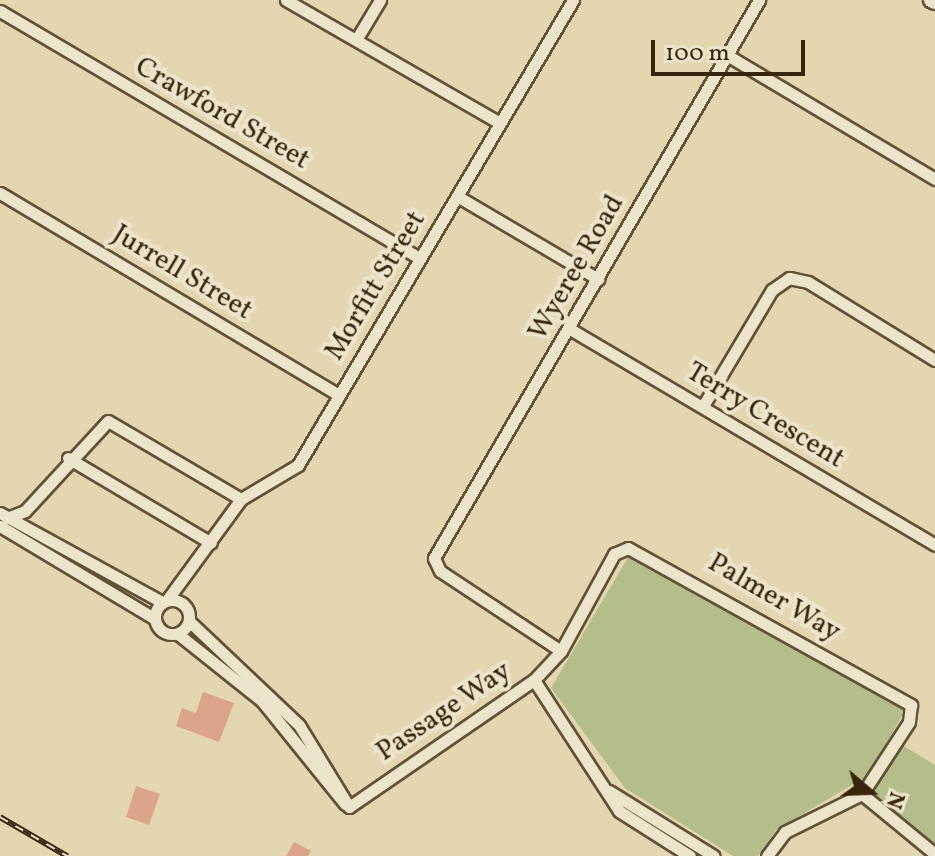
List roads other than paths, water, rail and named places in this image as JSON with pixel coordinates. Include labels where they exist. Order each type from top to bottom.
[{"type":"street","points":[[286,0],[500,123]]},
{"type":"street","points":[[356,40],[380,0]]},
{"type":"street","name":"Morfitt Street","points":[[164,601],[194,571],[241,499],[298,465],[573,0]]},
{"type":"street","name":"Wyeree Road","points":[[561,651],[440,571],[434,558],[759,0]]},
{"type":"street","name":"Crawford Street","points":[[0,11],[420,258]]},
{"type":"street","points":[[727,55],[935,179]]},
{"type":"street","name":"Jurrell Street","points":[[0,193],[339,395]]},
{"type":"street","points":[[457,196],[598,279]]},
{"type":"street","points":[[703,406],[772,290],[789,278],[808,282],[935,360]]},
{"type":"street","name":"Terry Crescent","points":[[570,329],[935,545]]},
{"type":"street","points":[[2,519],[25,511],[68,458],[108,421],[241,499]]},
{"type":"street","points":[[68,458],[211,543]]},
{"type":"street","points":[[25,511],[27,531]]},
{"type":"street","points":[[2,519],[164,601],[184,604],[189,621],[255,689]]},
{"type":"street","points":[[2,519],[154,618],[161,630],[178,634],[255,689]]},
{"type":"street","name":"Palmer Way","points":[[561,651],[614,554],[642,550],[911,705],[909,722],[862,794]]},
{"type":"street","name":"Morfitt Street","points":[[184,604],[194,571]]},
{"type":"street","points":[[154,618],[164,601]]},
{"type":"street","points":[[178,634],[189,621]]},
{"type":"street","name":"Passage Way","points":[[255,689],[349,807],[534,680],[561,651]]},
{"type":"street","points":[[534,680],[619,811],[690,856]]},
{"type":"street","points":[[600,783],[714,856]]},
{"type":"street","points":[[767,856],[785,832],[862,794],[916,851],[935,854]]},
{"type":"railway","points":[[0,817],[67,856]]}]
